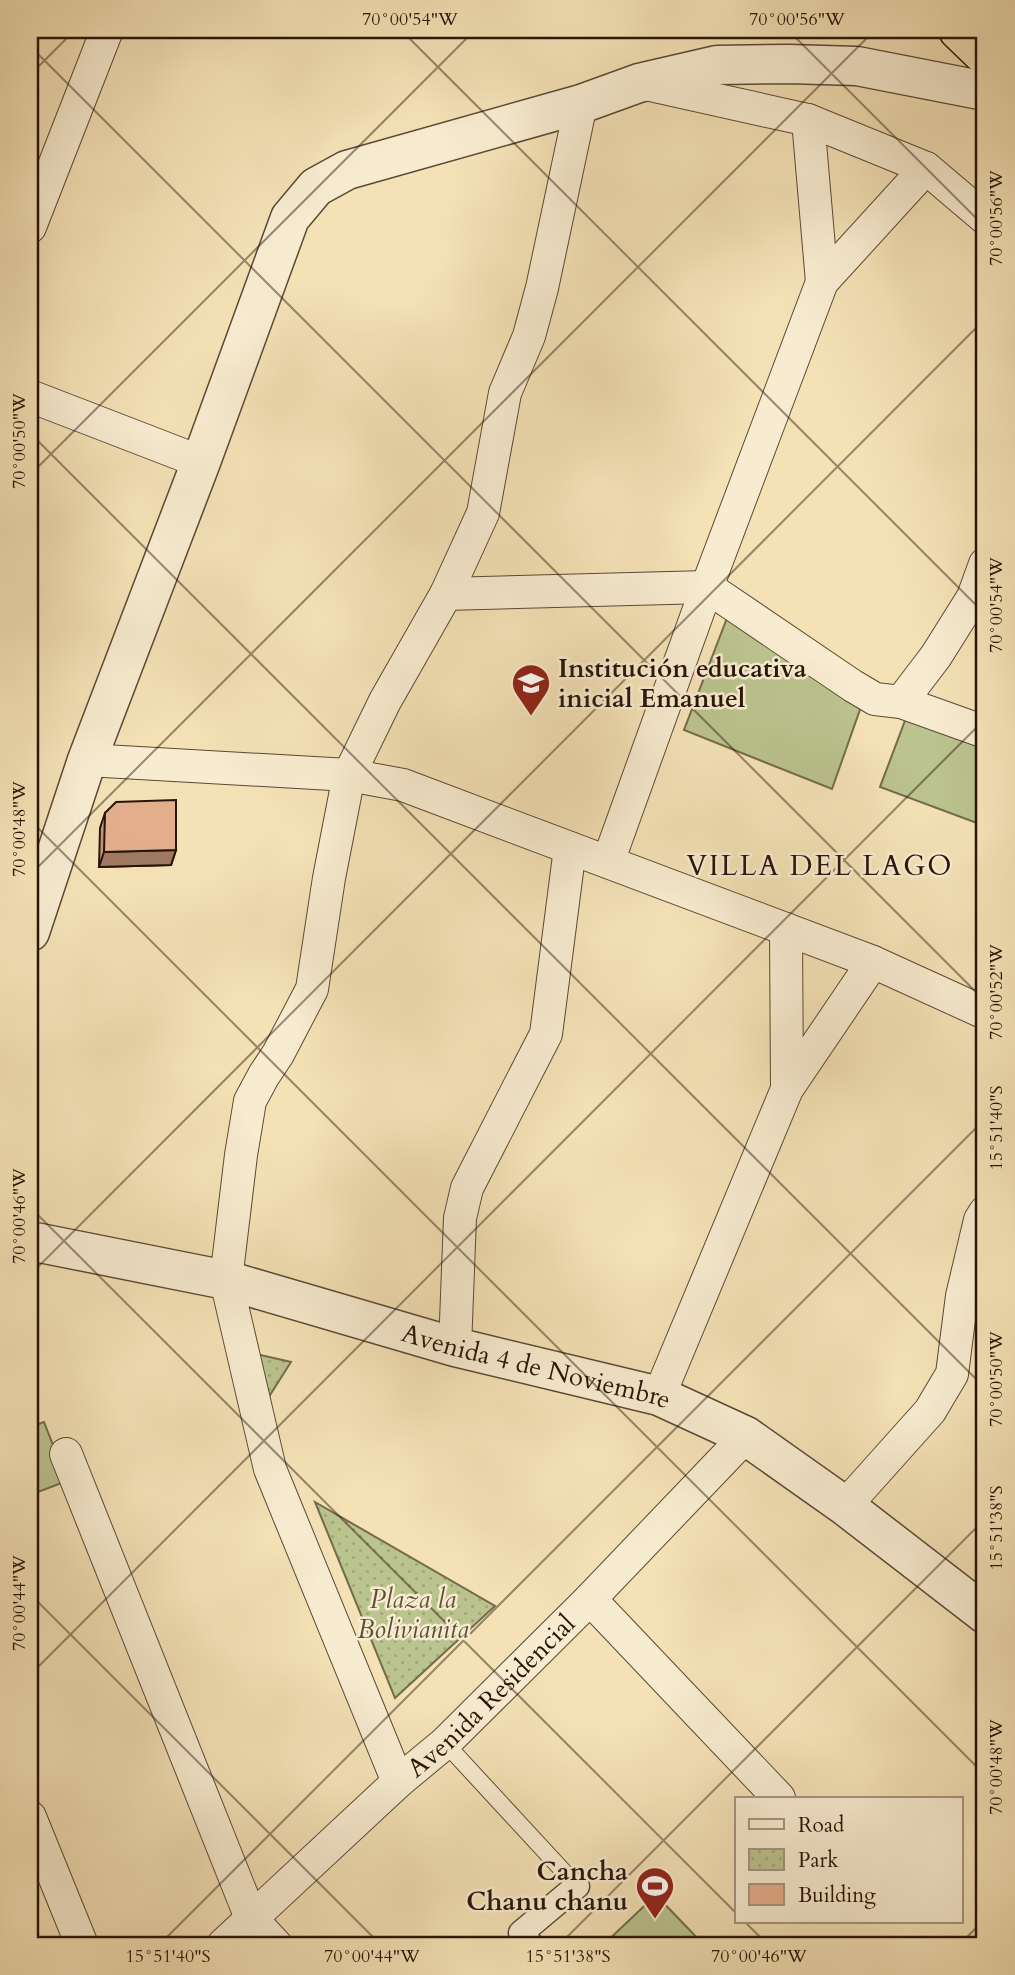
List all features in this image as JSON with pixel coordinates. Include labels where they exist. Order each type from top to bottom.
[{"type":"street","points":[[30,227],[107,30]]},
{"type":"street","points":[[30,932],[87,760],[201,462],[290,218],[316,187],[347,170],[581,104],[639,83],[717,65],[857,66],[985,91]]},
{"type":"street","points":[[639,83],[808,120],[926,168],[985,218]]},
{"type":"street","points":[[398,1782],[270,1469],[226,1280],[250,1101],[312,989],[349,775],[385,701],[446,594],[482,513],[505,393],[529,336],[539,300],[581,104]]},
{"type":"street","points":[[808,120],[822,282]]},
{"type":"street","points":[[608,862],[707,587],[822,282],[926,168]]},
{"type":"street","points":[[30,396],[201,462]]},
{"type":"street","points":[[901,702],[936,656],[973,597],[985,564]]},
{"type":"street","points":[[446,594],[707,587],[875,699],[901,702],[985,732]]},
{"type":"street","points":[[87,760],[349,775],[403,785],[873,962],[985,1013]]},
{"type":"street","points":[[455,1347],[460,1218],[467,1188],[545,1034],[570,848]]},
{"type":"street","points":[[786,929],[787,1089]]},
{"type":"street","points":[[659,1396],[787,1089],[873,962]]},
{"type":"street","points":[[845,1506],[930,1411],[952,1374],[962,1296],[979,1220],[985,1212]]},
{"type":"street","name":"Avenida 4 de Noviembre","points":[[30,1241],[226,1280],[455,1347],[659,1396],[747,1436],[845,1506],[985,1614]]},
{"type":"street","name":"Avenida Residencial","points":[[223,1945],[398,1782],[445,1743],[590,1599],[747,1436]]},
{"type":"street","points":[[66,1454],[251,1918],[275,1945]]},
{"type":"street","points":[[590,1599],[778,1797]]},
{"type":"street","points":[[30,1817],[82,1945]]},
{"type":"street","points":[[531,1945],[521,1933],[577,1886]]},
{"type":"lane","points":[[445,1743],[577,1886]]},
{"type":"green space","points":[[727,618],[869,684],[832,789],[684,730]]},
{"type":"green space","points":[[915,694],[985,721],[985,826],[880,787]]},
{"type":"green space","points":[[239,1350],[291,1362],[263,1406]]},
{"type":"green space","points":[[44,1422],[67,1481],[30,1495],[30,1427]]},
{"type":"green space","name":"Plaza la Bolivianita","points":[[315,1502],[495,1606],[395,1698]]},
{"type":"green space","name":"Cancha Chanu chanu","points":[[656,1895],[704,1945],[603,1945]]},
{"type":"building","points":[[176,800],[176,850],[104,852],[105,813],[116,802]]},
{"type":"place","name":"Institución educativa inicial Emanuel","points":[[531,717]]},
{"type":"place","name":"Cancha Chanu chanu","points":[[655,1920]]},
{"type":"district","name":"VILLA DEL LAGO","points":[[820,866]]}]
